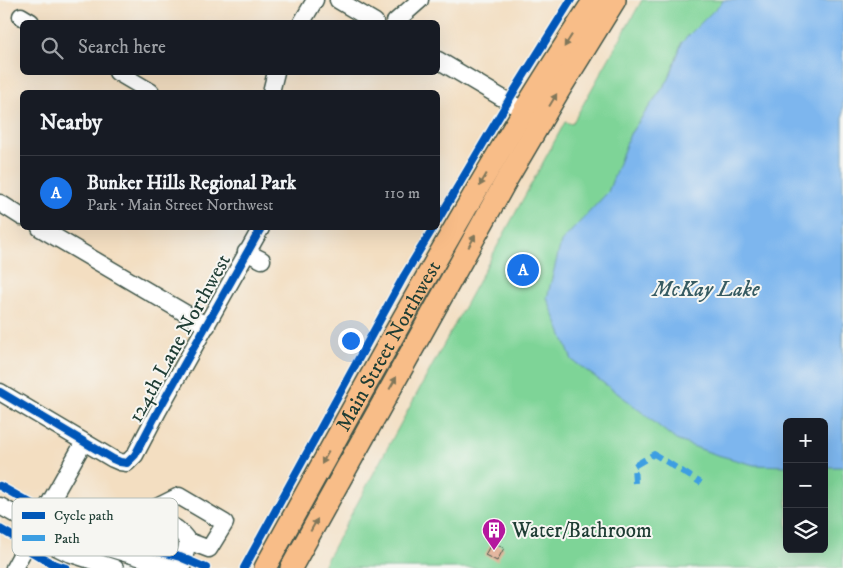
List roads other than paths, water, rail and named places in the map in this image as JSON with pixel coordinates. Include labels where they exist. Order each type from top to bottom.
[{"type":"main road","name":"Main Street Northwest","points":[[265,568],[427,276],[524,111],[594,0]]},
{"type":"main road","name":"Main Street Northwest","points":[[291,568],[507,179],[615,0]]},
{"type":"street","points":[[303,20],[315,0]]},
{"type":"street","points":[[338,0],[372,20]]},
{"type":"street","points":[[397,20],[420,0]]},
{"type":"street","points":[[440,61],[524,111]]},
{"type":"street","points":[[122,75],[148,90]]},
{"type":"street","points":[[272,90],[275,75]]},
{"type":"street","points":[[0,203],[20,216]]},
{"type":"street","points":[[43,230],[207,326]]},
{"type":"street","name":"124th Lane Northwest","points":[[84,442],[120,462],[127,463],[135,455],[260,230]]},
{"type":"street","points":[[246,252],[262,260]]},
{"type":"street","points":[[0,392],[84,442],[55,498]]},
{"type":"street","points":[[175,498],[179,496],[225,523],[209,549],[188,542],[178,530]]},
{"type":"street","points":[[0,506],[12,513]]},
{"type":"street","points":[[182,568],[188,542]]},
{"type":"street","points":[[14,568],[22,556]]},
{"type":"street","points":[[77,556],[115,568]]},
{"type":"street","points":[[135,556],[173,568]]},
{"type":"water","name":"McKay Lake","points":[[724,0],[843,0],[843,467],[828,467],[828,418],[783,418],[783,466],[754,465],[714,454],[676,440],[628,401],[572,360],[547,298],[561,242],[608,192],[630,134],[669,79],[682,42]]},
{"type":"place","name":"Bunker Hills Regional Park","points":[[523,270]]},
{"type":"place","name":"Water/Bathroom","points":[[494,551]]}]
